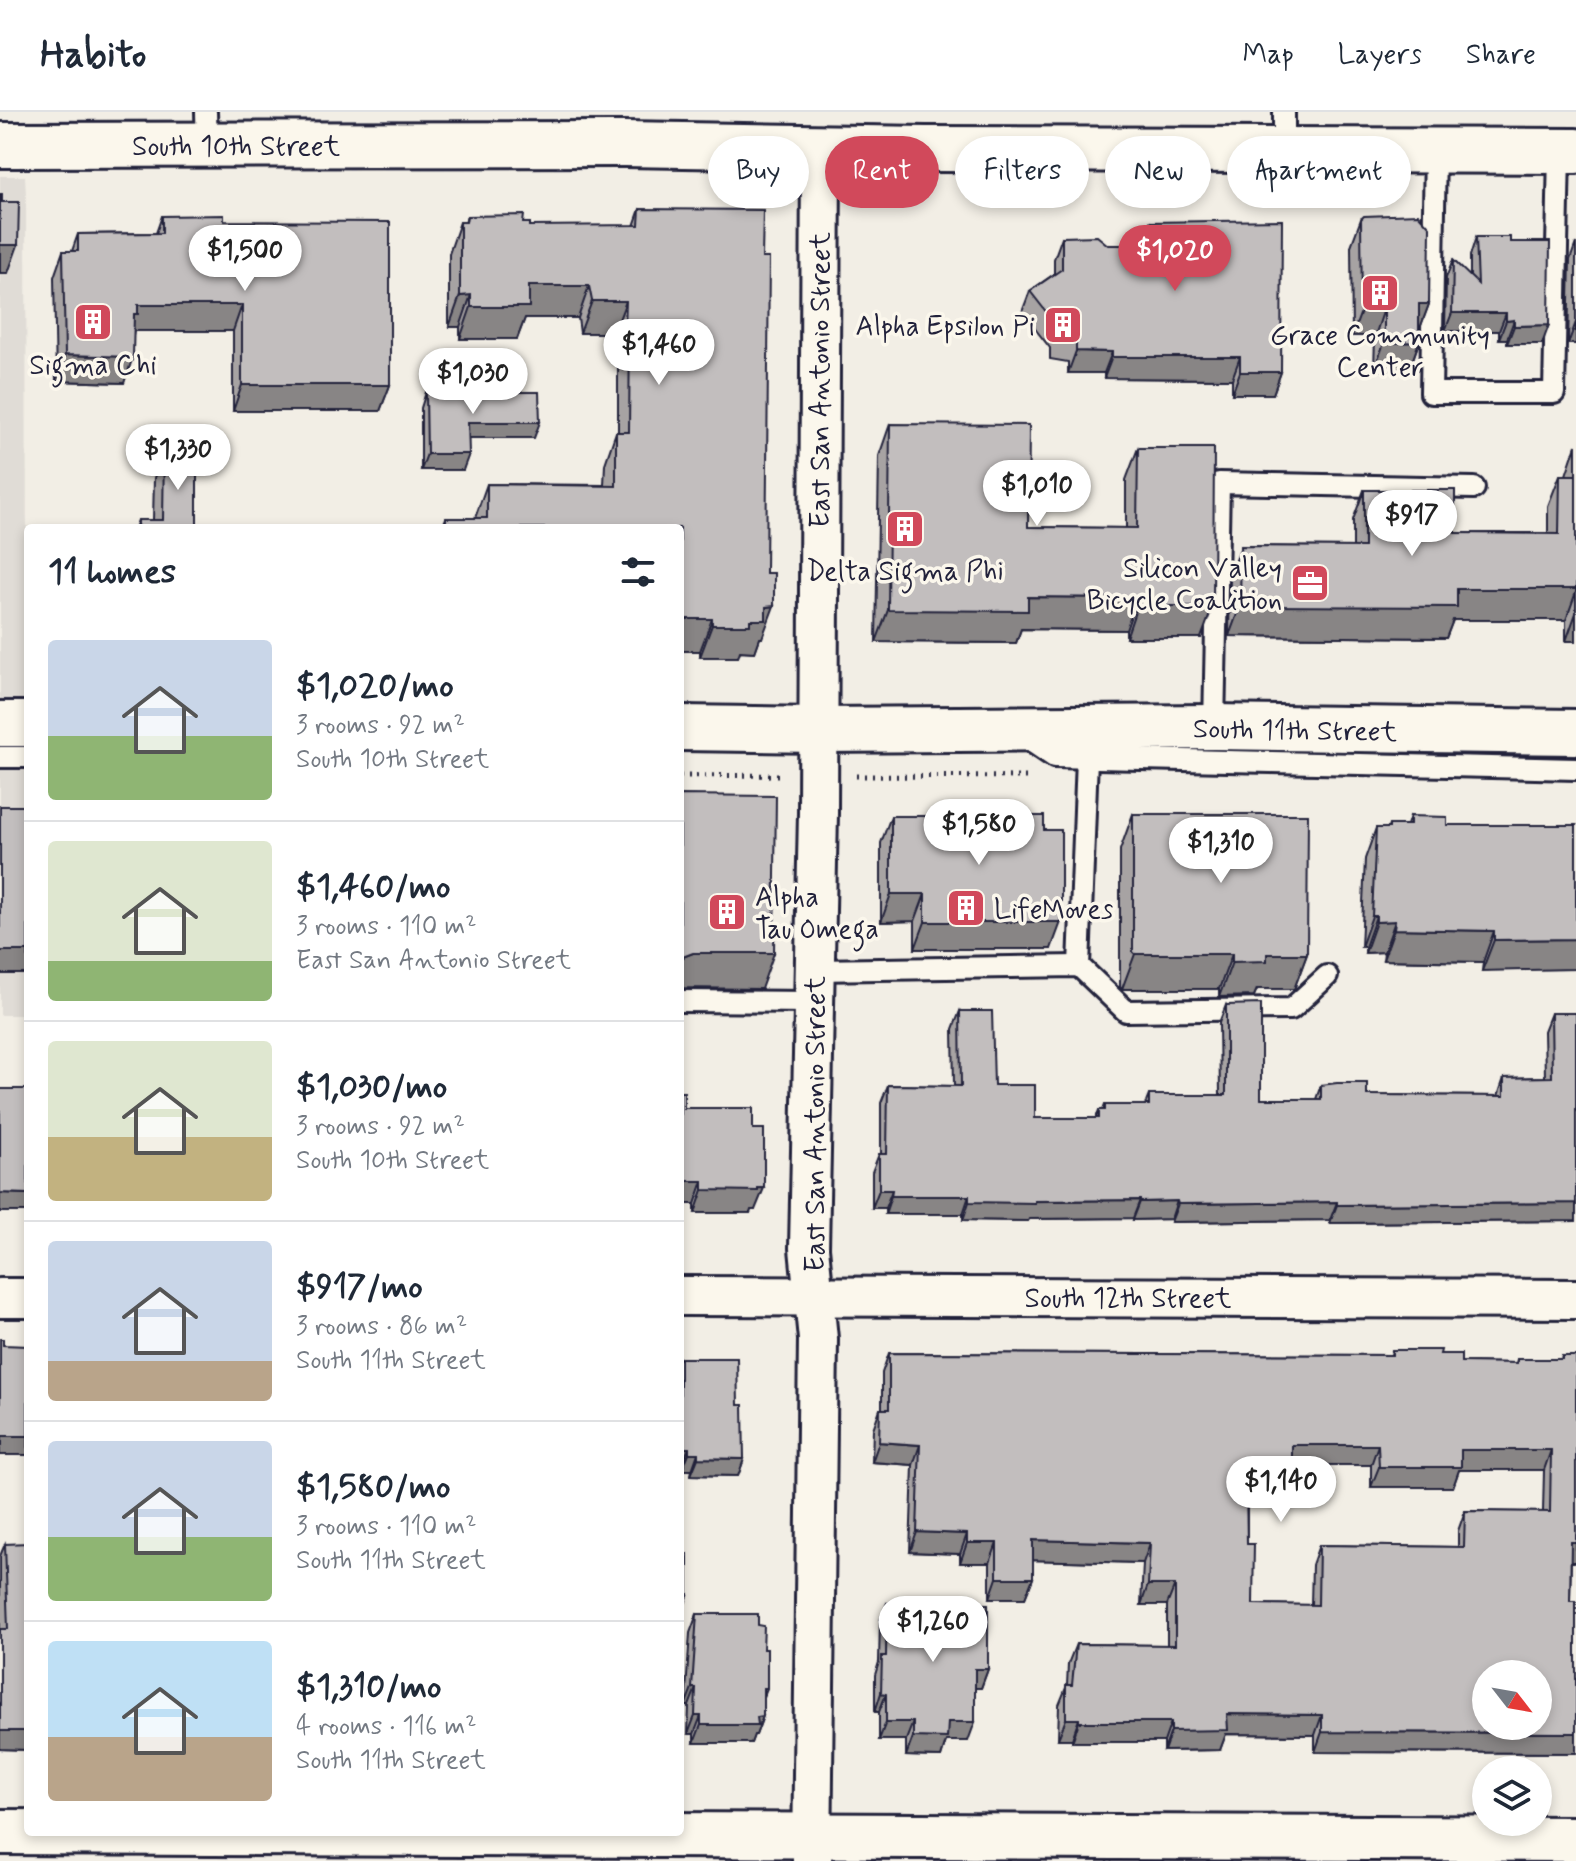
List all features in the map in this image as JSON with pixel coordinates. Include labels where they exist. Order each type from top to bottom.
[{"type":"main road","name":"South 10th Street","points":[[0,145],[206,129],[624,144],[821,147],[1284,130],[1435,149],[1568,151]]},
{"type":"main road","points":[[0,724],[24,724]]},
{"type":"main road","name":"South 11th Street","points":[[684,728],[1014,730],[1214,727],[1576,732]]},
{"type":"main road","points":[[0,1832],[24,1833]]},
{"type":"main road","points":[[191,1836],[812,1849],[1576,1839]]},
{"type":"street","name":"East San Antonio Street","points":[[812,1849],[818,1339],[809,1248],[818,730],[821,147]]},
{"type":"street","name":"South 12th Street","points":[[684,1296],[1576,1299]]},
{"type":"street","points":[[0,1298],[24,1298]]},
{"type":"lane","points":[[1435,149],[1431,393],[1554,393],[1568,151]]},
{"type":"lane","points":[[1214,727],[1219,483],[1474,488]]},
{"type":"lane","points":[[1014,730],[1054,757]]},
{"type":"lane","points":[[0,757],[24,757]]},
{"type":"lane","name":"South 11th Street","points":[[1054,757],[1576,769]]},
{"type":"lane","points":[[1079,966],[1087,758]]},
{"type":"lane","points":[[684,1001],[814,986],[1079,966],[1126,1011],[1291,1009],[1327,976]]},
{"type":"path","points":[[877,776],[1035,777],[1054,757]]},
{"type":"path","points":[[684,776],[758,775]]},
{"type":"shaded area","points":[[0,176],[25,176],[24,1015],[0,1015]]},
{"type":"building","points":[[0,194],[2,202],[19,202],[18,245],[0,245]]},
{"type":"building","points":[[640,209],[763,210],[762,258],[769,258],[766,573],[774,573],[774,606],[766,607],[766,620],[750,620],[750,625],[712,625],[712,619],[684,619],[684,524],[446,524],[446,518],[487,518],[487,484],[616,486],[616,432],[629,432],[630,328],[625,328],[626,301],[592,301],[589,286],[529,286],[529,307],[471,307],[471,295],[460,296],[460,222],[466,222],[467,216],[524,215],[523,223],[530,223],[530,226],[639,225]]},
{"type":"building","points":[[1418,214],[1430,227],[1429,304],[1419,304],[1419,342],[1384,343],[1384,309],[1362,309],[1361,219],[1364,216]]},
{"type":"building","points":[[224,215],[224,221],[390,222],[390,385],[242,385],[242,305],[138,305],[138,314],[134,314],[133,357],[65,355],[63,251],[78,251],[78,234],[162,233],[162,216]]},
{"type":"building","points":[[1282,220],[1281,372],[1240,372],[1240,357],[1112,357],[1112,352],[1076,351],[1076,341],[1058,338],[1058,327],[1030,291],[1062,269],[1062,237],[1097,236],[1108,245],[1149,245],[1150,222]]},
{"type":"building","points":[[1476,237],[1510,237],[1510,242],[1550,242],[1549,325],[1514,326],[1514,320],[1506,321],[1506,313],[1452,313],[1453,260],[1478,284]]},
{"type":"building","points":[[426,392],[539,392],[540,422],[468,422],[469,454],[427,454]]},
{"type":"building","points":[[890,424],[1029,425],[1028,527],[1137,528],[1138,448],[1214,448],[1213,606],[1137,606],[1137,598],[1028,597],[1028,611],[888,610]]},
{"type":"building","points":[[197,450],[197,524],[138,524],[138,520],[163,520],[164,451]]},
{"type":"building","points":[[1560,475],[1576,475],[1576,589],[1457,589],[1457,607],[1240,606],[1241,546],[1364,547],[1364,490],[1455,490],[1455,533],[1559,534]]},
{"type":"building","name":"Alpha Tau Omega","points":[[684,795],[776,796],[774,953],[693,953],[684,956]]},
{"type":"building","points":[[0,806],[24,806],[24,951],[0,951]]},
{"type":"building","points":[[1133,814],[1308,814],[1307,954],[1267,954],[1267,961],[1232,962],[1232,954],[1135,954]]},
{"type":"building","name":"LifeMoves","points":[[891,816],[1044,816],[1044,830],[1061,830],[1061,922],[925,922],[925,894],[891,894]]},
{"type":"building","points":[[1410,816],[1447,817],[1447,825],[1576,825],[1576,939],[1494,940],[1494,931],[1394,929],[1395,921],[1376,922],[1376,916],[1372,916],[1376,828],[1410,825]]},
{"type":"building","points":[[1261,1004],[1261,1099],[1321,1099],[1321,1085],[1337,1083],[1367,1083],[1367,1095],[1504,1096],[1504,1078],[1552,1077],[1551,1013],[1576,1013],[1576,1203],[969,1202],[969,1196],[891,1196],[892,1190],[879,1190],[879,1154],[887,1154],[888,1085],[961,1086],[960,1011],[992,1011],[994,1085],[1035,1085],[1035,1118],[1099,1118],[1099,1110],[1105,1110],[1105,1105],[1149,1105],[1149,1095],[1226,1095],[1226,1005]]},
{"type":"building","points":[[0,1089],[24,1089],[24,1194],[0,1193]]},
{"type":"building","points":[[684,1108],[753,1108],[753,1129],[764,1129],[764,1188],[758,1188],[758,1191],[703,1190],[703,1181],[684,1181]]},
{"type":"building","points":[[0,1339],[3,1339],[3,1345],[24,1346],[24,1436],[2,1436],[0,1445]]},
{"type":"building","points":[[1392,1350],[1441,1350],[1440,1354],[1461,1354],[1461,1362],[1517,1363],[1517,1359],[1576,1356],[1576,1542],[1571,1542],[1570,1601],[1576,1601],[1576,1733],[1552,1733],[1552,1660],[1472,1660],[1472,1733],[1322,1732],[1322,1715],[1227,1714],[1228,1730],[1171,1731],[1171,1722],[1079,1722],[1079,1719],[1066,1719],[1066,1685],[1072,1685],[1076,1644],[1175,1645],[1175,1585],[1148,1585],[1150,1543],[1033,1540],[1033,1578],[997,1578],[997,1543],[967,1543],[967,1534],[917,1532],[920,1445],[879,1442],[880,1409],[889,1409],[889,1353],[1392,1355]],"holes":[[[1292,1445],[1378,1445],[1379,1467],[1461,1467],[1461,1450],[1551,1450],[1550,1512],[1465,1511],[1464,1547],[1319,1545],[1318,1605],[1253,1604],[1254,1544],[1247,1544],[1246,1486],[1292,1485]]]},
{"type":"building","points":[[684,1358],[737,1358],[738,1405],[743,1405],[744,1459],[698,1458],[698,1453],[689,1453],[689,1448],[684,1448]]},
{"type":"building","points":[[24,1543],[24,1731],[0,1731],[0,1629],[8,1629],[5,1544]]},
{"type":"building","points":[[684,1554],[688,1554],[688,1596],[684,1596]]},
{"type":"building","points":[[887,1603],[988,1604],[988,1669],[975,1669],[975,1722],[948,1722],[947,1738],[913,1737],[913,1722],[886,1722],[886,1694],[881,1693],[882,1656],[886,1656]]},
{"type":"building","points":[[697,1614],[758,1614],[758,1625],[764,1626],[763,1649],[767,1649],[767,1688],[763,1688],[763,1716],[757,1717],[758,1725],[701,1725],[701,1716],[695,1716],[696,1688],[692,1688]]},
{"type":"place","name":"Grace Community Center","points":[[1380,293]]},
{"type":"place","name":"Sigma Chi","points":[[93,322]]},
{"type":"place","name":"Alpha Epsilon Pi","points":[[1063,325]]},
{"type":"place","name":"Delta Sigma Phi","points":[[905,529]]},
{"type":"place","name":"Silicon Valley Bicycle Coalition","points":[[1310,583]]},
{"type":"place","name":"LifeMoves","points":[[966,908]]},
{"type":"place","name":"Alpha Tau Omega","points":[[727,912]]}]
